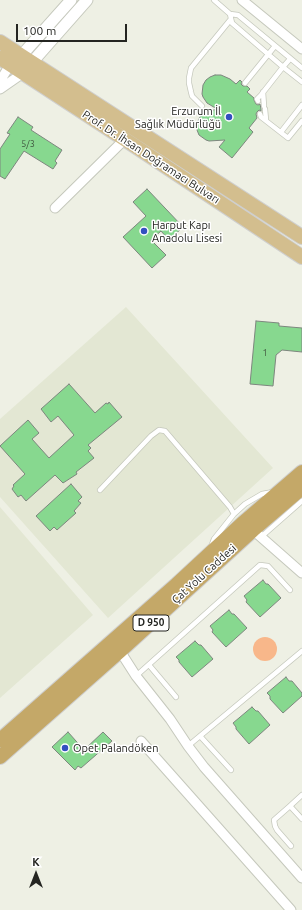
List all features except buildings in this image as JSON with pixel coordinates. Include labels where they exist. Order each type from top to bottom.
[{"type":"highway","name":"Çat Yolu Caddesi","points":[[0,740],[302,472]]},
{"type":"highway","name":"Çat Yolu Caddesi","points":[[0,757],[257,534],[302,488]]},
{"type":"main road","name":"Prof. Dr. İhsan Doğramacı Bulvarı","points":[[0,42],[17,63],[125,139],[302,257]]},
{"type":"main road","name":"Prof. Dr. İhsan Doğramacı Bulvarı","points":[[17,63],[302,237]]},
{"type":"street","points":[[0,81],[71,0]]},
{"type":"street","points":[[0,89],[17,63],[87,0]]},
{"type":"street","points":[[242,0],[302,49]]},
{"type":"street","points":[[54,208],[125,139]]},
{"type":"street","points":[[257,534],[302,574]]},
{"type":"street","points":[[120,652],[136,676],[170,719],[188,746],[302,878]]},
{"type":"street","points":[[140,741],[291,910]]},
{"type":"lane","points":[[214,0],[231,17],[232,23],[302,82]]},
{"type":"lane","points":[[202,106],[192,96],[189,88],[191,68],[231,17],[238,15],[302,68]]},
{"type":"lane","points":[[245,83],[275,46]]},
{"type":"lane","points":[[258,101],[257,99],[290,59]]},
{"type":"lane","points":[[263,92],[266,120]]},
{"type":"lane","points":[[281,132],[302,105]]},
{"type":"lane","points":[[260,114],[288,138],[302,121]]},
{"type":"lane","points":[[100,490],[151,436],[159,430],[165,431],[230,507],[234,514]]},
{"type":"lane","points":[[209,555],[214,539],[234,514],[245,504],[262,494],[281,490]]},
{"type":"lane","points":[[257,534],[302,501]]},
{"type":"lane","points":[[136,676],[260,565],[268,566],[290,590]]},
{"type":"lane","points":[[188,746],[302,651]]},
{"type":"lane","points":[[149,665],[176,697]]},
{"type":"lane","points":[[200,736],[231,770]]},
{"type":"lane","points":[[291,846],[277,830],[274,820],[302,795]]},
{"type":"lane","points":[[290,806],[302,819]]},
{"type":"shaded area","points":[[126,307],[273,468],[108,618],[0,497],[0,419]]},
{"type":"shaded area","points":[[0,507],[93,615],[0,698]]},
{"type":"shaded area","points":[[265,637],[270,638],[276,644],[276,654],[270,660],[265,661],[260,660],[254,654],[253,649],[254,644],[260,638]]},
{"type":"place","name":"Erzurum İl Sağlık Müdürlüğü","points":[[229,117]]},
{"type":"place","name":"Harput Kapı Anadolu Lisesi","points":[[144,231]]},
{"type":"place","name":"Opet Palandöken","points":[[65,748]]}]
